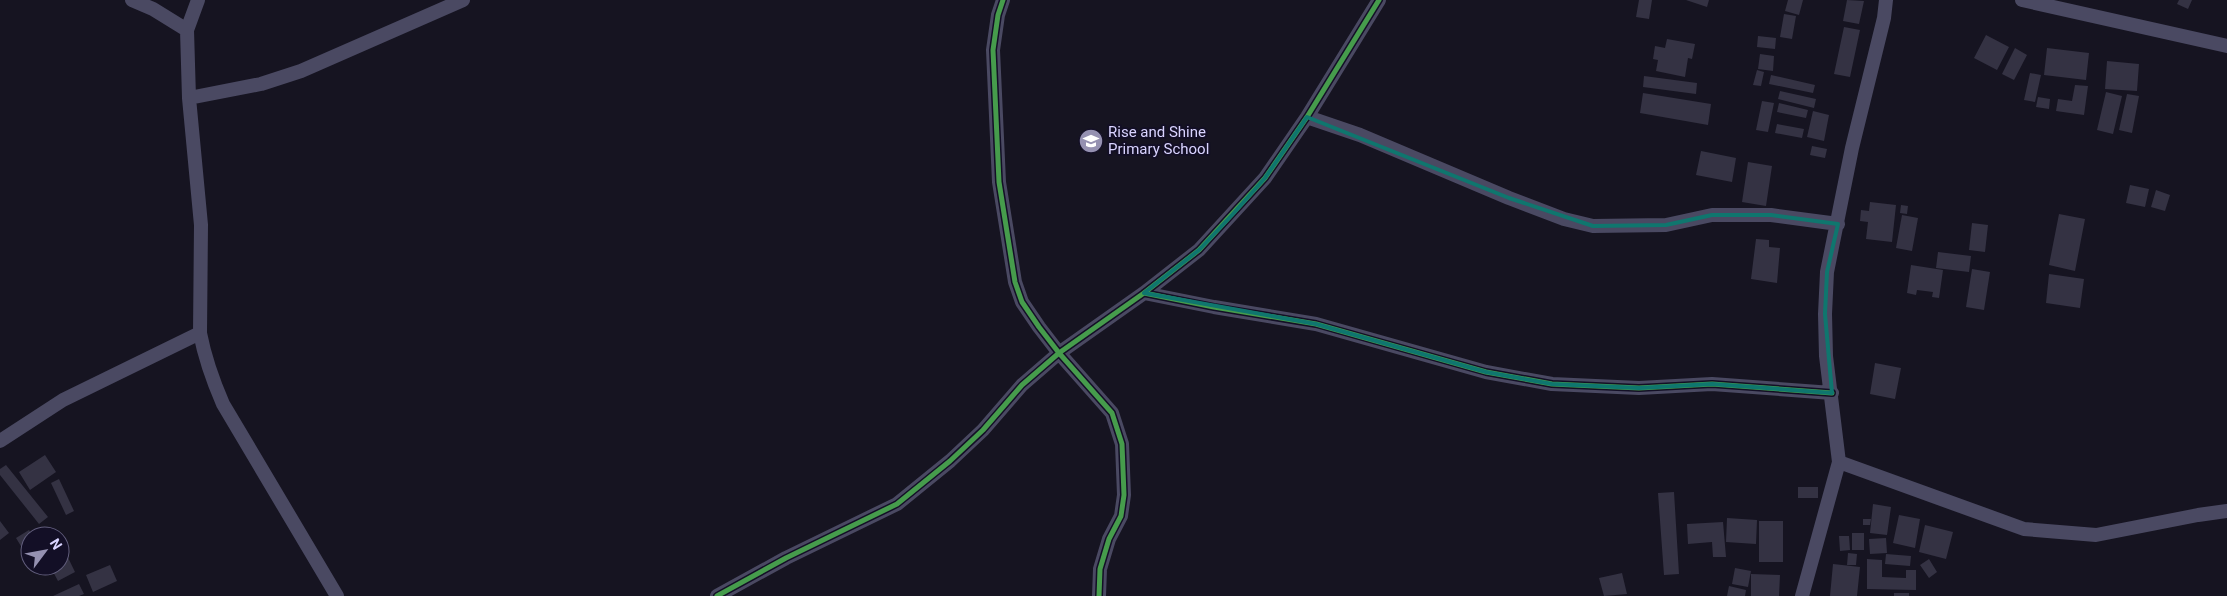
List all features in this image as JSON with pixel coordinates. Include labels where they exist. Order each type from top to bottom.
[{"type":"street","points":[[132,0],[187,30]]},
{"type":"street","points":[[198,0],[187,30],[189,98],[201,225],[200,334],[210,375],[223,404],[337,596]]},
{"type":"street","points":[[189,98],[261,84],[301,70],[464,0]]},
{"type":"street","points":[[1002,0],[992,50],[999,182],[1010,255],[1022,302],[1059,354],[1112,413],[1122,444],[1124,495],[1121,516],[1110,539],[1100,569],[1099,596]]},
{"type":"street","points":[[717,596],[810,546],[896,504],[983,430],[1022,385],[1059,354],[1144,293],[1199,250],[1265,178],[1307,117],[1379,0]]},
{"type":"street","points":[[1802,596],[1840,462],[1826,356],[1827,272],[1854,139],[1884,18],[1886,0]]},
{"type":"street","points":[[2022,0],[2077,6],[2227,46]]},
{"type":"street","points":[[1307,117],[1360,135],[1510,198],[1564,218],[1593,226],[1666,225],[1712,215],[1771,215],[1838,224]]},
{"type":"street","points":[[1144,293],[1316,324],[1486,372],[1552,384],[1640,388],[1712,384],[1832,393]]},
{"type":"street","points":[[0,441],[63,400],[200,334]]},
{"type":"street","points":[[1840,462],[2024,530],[2096,536],[2198,515],[2227,512]]},
{"type":"highlighted area","points":[[1307,117],[1509,198],[1593,226],[1666,225],[1712,215],[1771,215],[1838,224],[1827,272],[1825,314],[1832,393],[1712,384],[1639,388],[1552,384],[1486,372],[1316,324],[1144,293],[1199,250],[1232,215],[1265,178]]},
{"type":"building","points":[[1639,0],[1652,0],[1649,19],[1636,17]]},
{"type":"building","points":[[1686,0],[1709,0],[1707,7]]},
{"type":"building","points":[[1788,0],[1803,0],[1799,15],[1785,11]]},
{"type":"building","points":[[1847,0],[1864,1],[1859,24],[1843,21]]},
{"type":"building","points":[[2179,0],[2192,0],[2188,9],[2177,4]]},
{"type":"building","points":[[1784,14],[1796,16],[1792,39],[1780,37]]},
{"type":"building","points":[[1844,27],[1860,30],[1850,77],[1834,74]]},
{"type":"building","points":[[1986,35],[2009,47],[1997,70],[1974,58]]},
{"type":"building","points":[[1758,36],[1776,38],[1775,49],[1757,47]]},
{"type":"building","points":[[1667,39],[1695,44],[1692,59],[1688,58],[1685,77],[1656,71],[1658,60],[1653,59],[1655,46],[1665,48]]},
{"type":"building","points":[[2015,48],[2027,55],[2014,80],[2002,74]]},
{"type":"building","points":[[2047,48],[2089,53],[2086,80],[2044,75]]},
{"type":"building","points":[[1760,54],[1774,56],[1773,71],[1758,69]]},
{"type":"building","points":[[2107,61],[2139,64],[2137,91],[2105,89]]},
{"type":"building","points":[[1757,70],[1764,72],[1761,86],[1753,85]]},
{"type":"building","points":[[2030,73],[2041,75],[2035,102],[2024,100]]},
{"type":"building","points":[[1771,75],[1815,85],[1813,93],[1769,84]]},
{"type":"building","points":[[1644,76],[1697,83],[1696,94],[1643,87]]},
{"type":"building","points":[[2075,85],[2088,86],[2084,115],[2056,111],[2058,99],[2072,101]]},
{"type":"building","points":[[1780,91],[1816,99],[1814,108],[1778,99]]},
{"type":"building","points":[[2106,92],[2122,96],[2113,134],[2097,130]]},
{"type":"building","points":[[1643,93],[1711,104],[1708,125],[1640,113]]},
{"type":"building","points":[[2127,94],[2139,96],[2132,133],[2119,130]]},
{"type":"building","points":[[2038,97],[2050,99],[2049,109],[2036,107]]},
{"type":"building","points":[[1762,101],[1774,103],[1768,132],[1756,130]]},
{"type":"building","points":[[1779,103],[1808,110],[1806,118],[1777,112]]},
{"type":"building","points":[[1813,111],[1829,115],[1824,141],[1807,137]]},
{"type":"building","points":[[1777,124],[1804,129],[1802,138],[1775,133]]},
{"type":"building","points":[[1812,146],[1827,149],[1825,158],[1810,155]]},
{"type":"building","points":[[1701,151],[1736,158],[1732,182],[1696,175]]},
{"type":"building","points":[[1748,162],[1772,166],[1766,206],[1742,202]]},
{"type":"building","points":[[2130,185],[2149,189],[2145,207],[2126,203]]},
{"type":"building","points":[[2156,190],[2170,195],[2165,211],[2151,207]]},
{"type":"building","points":[[1870,202],[1896,205],[1892,242],[1866,239],[1868,222],[1860,221],[1861,210],[1869,211]]},
{"type":"building","points":[[1901,205],[1908,206],[1907,214],[1900,213]]},
{"type":"building","points":[[2059,214],[2085,219],[2075,271],[2049,265]]},
{"type":"building","points":[[1902,215],[1918,218],[1912,251],[1896,248]]},
{"type":"building","points":[[1972,223],[1988,225],[1985,252],[1969,250]]},
{"type":"building","points":[[1756,239],[1769,240],[1769,247],[1780,248],[1777,283],[1751,279]]},
{"type":"building","points":[[1938,252],[1971,256],[1969,272],[1936,268]]},
{"type":"building","points":[[1911,265],[1943,270],[1939,298],[1932,297],[1933,292],[1917,290],[1916,295],[1907,293]]},
{"type":"building","points":[[1972,269],[1990,272],[1984,310],[1966,307]]},
{"type":"building","points":[[2049,274],[2084,279],[2080,308],[2046,303]]},
{"type":"building","points":[[1875,363],[1901,368],[1895,399],[1870,394]]},
{"type":"building","points":[[45,455],[56,472],[30,490],[19,472]]},
{"type":"building","points":[[6,465],[48,517],[39,524],[0,475],[0,469]]},
{"type":"building","points":[[59,479],[74,511],[66,515],[51,483]]},
{"type":"building","points":[[1798,487],[1818,487],[1818,498],[1798,498]]},
{"type":"building","points":[[1674,492],[1679,574],[1664,575],[1658,493]]},
{"type":"building","points":[[1873,504],[1891,507],[1887,535],[1870,533]]},
{"type":"building","points":[[1899,515],[1920,519],[1915,548],[1893,543]]},
{"type":"building","points":[[1727,518],[1757,520],[1756,544],[1726,542]]},
{"type":"building","points":[[1863,519],[1871,519],[1870,525],[1863,525]]},
{"type":"building","points":[[0,521],[9,533],[0,540]]},
{"type":"building","points":[[1759,521],[1783,521],[1783,562],[1759,562]]},
{"type":"building","points":[[1723,522],[1726,557],[1713,557],[1712,542],[1688,544],[1687,524]]},
{"type":"building","points":[[1925,525],[1953,532],[1946,559],[1919,552]]},
{"type":"building","points":[[1852,533],[1864,533],[1864,550],[1852,550]]},
{"type":"building","points":[[20,536],[20,545],[16,538]]},
{"type":"building","points":[[1839,536],[1849,536],[1850,550],[1840,551]]},
{"type":"building","points":[[1886,538],[1887,553],[1870,554],[1869,539]]},
{"type":"building","points":[[1848,553],[1857,554],[1856,565],[1847,565]]},
{"type":"building","points":[[1886,554],[1911,556],[1910,566],[1885,564]]},
{"type":"building","points":[[1867,559],[1882,560],[1882,577],[1906,578],[1906,570],[1916,570],[1916,590],[1867,589]]},
{"type":"building","points":[[1929,559],[1937,572],[1929,578],[1920,565]]},
{"type":"building","points":[[70,562],[75,572],[70,575]]},
{"type":"building","points":[[1833,564],[1860,567],[1857,596],[1830,596]]},
{"type":"building","points":[[110,565],[117,581],[93,592],[86,575]]},
{"type":"building","points":[[1735,568],[1751,571],[1748,587],[1732,584]]},
{"type":"building","points":[[1622,573],[1627,594],[1604,596],[1599,578]]},
{"type":"building","points":[[1751,574],[1780,575],[1779,596],[1751,596]]},
{"type":"building","points":[[55,576],[67,576],[58,581]]},
{"type":"building","points":[[79,584],[84,594],[79,596],[53,596]]},
{"type":"building","points":[[1729,586],[1746,590],[1745,596],[1727,596]]},
{"type":"building","points":[[1894,593],[1909,593],[1909,596],[1894,596]]},
{"type":"cycle path","points":[[1003,0],[998,15],[993,50],[999,182],[1015,282],[1022,302],[1039,327],[1059,353],[1112,413],[1122,444],[1124,495],[1121,516],[1109,539],[1100,569],[1099,596]]},
{"type":"cycle path","points":[[717,596],[786,558],[897,504],[950,461],[983,430],[1022,385],[1059,353],[1144,293],[1199,250],[1265,178],[1307,117],[1379,0]]},
{"type":"cycle path","points":[[1144,293],[1316,324],[1486,372],[1552,384],[1639,388],[1712,384],[1832,393]]},
{"type":"place","name":"Rise and Shine Primary School","points":[[1091,141]]}]
